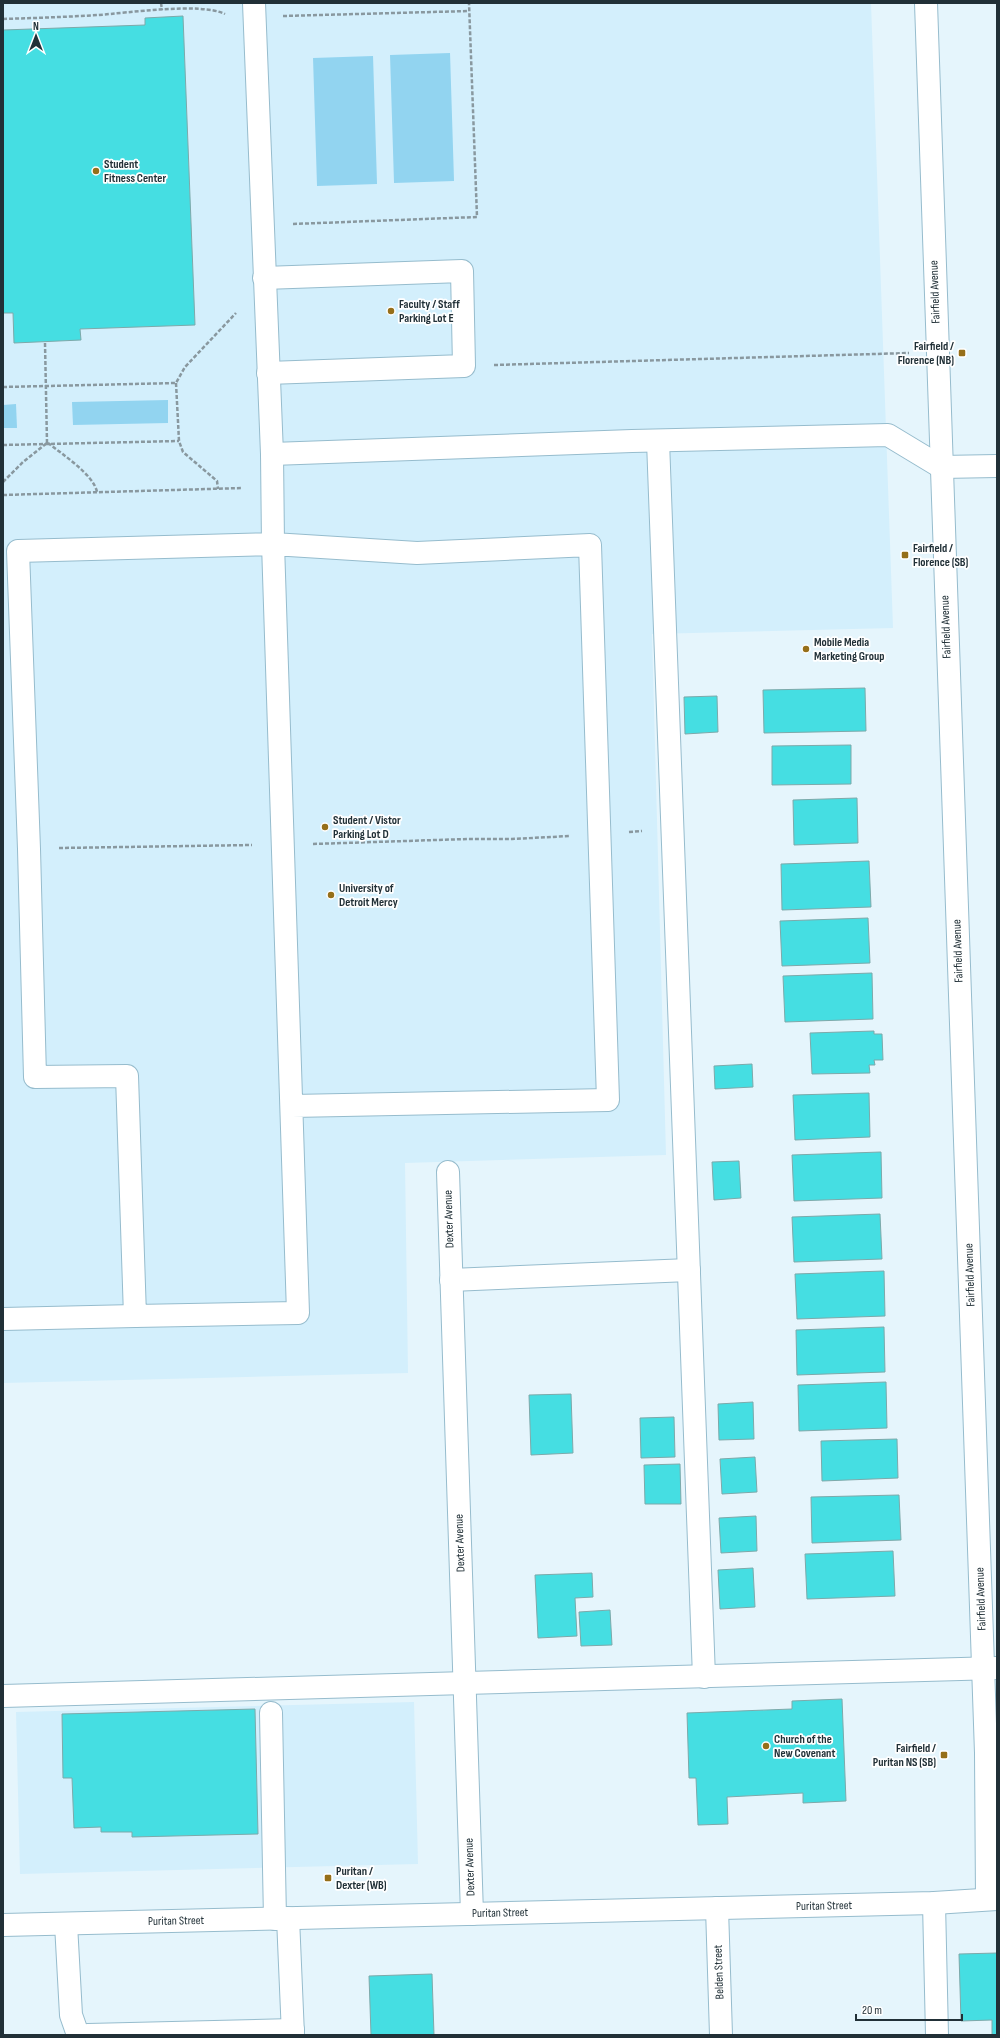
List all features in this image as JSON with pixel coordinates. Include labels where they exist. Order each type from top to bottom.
[{"type":"street","points":[[3,1319],[298,1313],[273,544],[272,454],[254,3]]},
{"type":"street","name":"Fairfield Avenue","points":[[926,3],[941,467],[990,1669],[986,1753],[992,1899]]},
{"type":"street","points":[[264,278],[462,271],[464,366],[268,373]]},
{"type":"street","points":[[272,454],[658,441],[888,436],[941,467],[997,466]]},
{"type":"street","points":[[658,441],[704,1677]]},
{"type":"street","points":[[135,1316],[127,1076],[35,1077],[29,848],[18,551],[273,544],[417,553],[590,545],[601,834],[608,1100],[292,1106]]},
{"type":"street","name":"Dexter Avenue","points":[[448,1172],[472,1914]]},
{"type":"street","points":[[451,1280],[689,1270]]},
{"type":"street","points":[[3,1696],[464,1682],[990,1669]]},
{"type":"street","points":[[88,2035],[293,2033],[282,1918],[271,1713]]},
{"type":"street","name":"Puritan Street","points":[[3,1925],[934,1903],[992,1899]]},
{"type":"street","points":[[934,1903],[937,2035]]},
{"type":"street","name":"Belden Street","points":[[717,1908],[721,2035]]},
{"type":"street","points":[[66,1924],[71,2015],[78,2035]]},
{"type":"path","points":[[161,3],[162,10]]},
{"type":"path","points":[[262,224],[477,217],[469,3]]},
{"type":"path","points":[[218,489],[217,481],[183,452],[179,441],[176,383],[185,367],[238,312],[238,319]]},
{"type":"path","points":[[45,343],[47,443]]},
{"type":"path","points":[[464,366],[887,354]]},
{"type":"path","points":[[3,387],[176,383]]},
{"type":"path","points":[[3,445],[179,441]]},
{"type":"path","points":[[3,482],[23,462],[47,443]]},
{"type":"path","points":[[47,443],[71,461],[96,484],[97,492]]},
{"type":"path","points":[[3,495],[245,488],[244,481]]},
{"type":"path","points":[[29,848],[283,844],[467,838],[512,839],[672,830]]},
{"type":"shaded area","name":"University of Detroit Mercy","points":[[3,3],[871,3],[893,628],[652,634],[666,1155],[405,1163],[408,1373],[3,1383]]},
{"type":"shaded area","points":[[450,53],[454,181],[394,183],[390,55]]},
{"type":"shaded area","points":[[373,56],[377,184],[317,186],[313,58]]},
{"type":"shaded area","points":[[168,400],[168,423],[73,425],[72,402]]},
{"type":"shaded area","points":[[16,404],[17,428],[3,428],[3,405]]},
{"type":"shaded area","points":[[414,1702],[418,1864],[20,1874],[16,1712]]},
{"type":"building","name":"Student Fitness Center","points":[[183,16],[195,325],[80,329],[81,340],[14,343],[13,313],[3,313],[3,30],[145,25],[145,18]]},
{"type":"building","points":[[865,688],[866,731],[764,733],[763,690]]},
{"type":"building","points":[[717,696],[718,732],[685,734],[684,697]]},
{"type":"building","points":[[851,745],[851,784],[772,785],[772,746]]},
{"type":"building","points":[[857,798],[858,843],[794,845],[793,800]]},
{"type":"building","points":[[869,861],[871,907],[782,910],[781,864]]},
{"type":"building","points":[[868,918],[870,963],[782,966],[780,921]]},
{"type":"building","points":[[872,973],[873,1019],[785,1022],[783,976]]},
{"type":"building","points":[[874,1031],[874,1034],[882,1034],[883,1060],[874,1060],[875,1065],[869,1065],[870,1073],[812,1074],[810,1033]]},
{"type":"building","points":[[752,1064],[753,1087],[715,1089],[714,1066]]},
{"type":"building","points":[[869,1093],[870,1137],[795,1140],[793,1095]]},
{"type":"building","points":[[881,1152],[882,1198],[794,1201],[792,1155]]},
{"type":"building","points":[[739,1161],[741,1198],[714,1200],[712,1162]]},
{"type":"building","points":[[880,1214],[882,1259],[794,1262],[792,1217]]},
{"type":"building","points":[[884,1271],[885,1316],[797,1319],[795,1274]]},
{"type":"building","points":[[884,1327],[885,1372],[797,1375],[796,1330]]},
{"type":"building","points":[[886,1382],[887,1428],[799,1431],[798,1385]]},
{"type":"building","points":[[571,1394],[573,1453],[531,1455],[529,1395]]},
{"type":"building","points":[[753,1402],[754,1439],[719,1440],[718,1404]]},
{"type":"building","points":[[674,1417],[675,1457],[641,1458],[640,1418]]},
{"type":"building","points":[[897,1439],[898,1478],[822,1481],[821,1441]]},
{"type":"building","points":[[755,1457],[757,1492],[722,1494],[720,1459]]},
{"type":"building","points":[[680,1464],[681,1504],[645,1504],[644,1465]]},
{"type":"building","points":[[899,1495],[901,1540],[812,1543],[811,1497]]},
{"type":"building","points":[[756,1516],[757,1551],[721,1553],[719,1518]]},
{"type":"building","points":[[893,1551],[895,1596],[807,1599],[805,1554]]},
{"type":"building","points":[[753,1568],[755,1607],[720,1609],[718,1570]]},
{"type":"building","points":[[592,1573],[593,1597],[575,1598],[577,1636],[538,1638],[535,1575]]},
{"type":"building","points":[[610,1610],[612,1645],[581,1646],[579,1612]]},
{"type":"building","name":"Church of the New Covenant","points":[[842,1699],[846,1801],[803,1803],[803,1793],[727,1797],[728,1824],[698,1825],[696,1778],[689,1778],[687,1713],[792,1709],[792,1701]]},
{"type":"building","points":[[255,1709],[258,1834],[132,1837],[132,1832],[101,1832],[101,1827],[74,1828],[72,1778],[63,1778],[62,1714]]},
{"type":"building","points":[[997,1953],[997,2035],[992,2035],[992,2020],[961,2021],[959,1954]]},
{"type":"building","points":[[432,1974],[434,2035],[371,2035],[369,1976]]},
{"type":"place","name":"Student Fitness Center","points":[[96,171]]},
{"type":"place","name":"Faculty / Staff Parking Lot E","points":[[391,311]]},
{"type":"place","name":"Fairfield / Florence (NB)","points":[[962,353]]},
{"type":"place","name":"Fairfield / Florence (SB)","points":[[905,555]]},
{"type":"place","name":"Mobile Media Marketing Group","points":[[806,649]]},
{"type":"place","name":"Student / Vistor Parking Lot D","points":[[325,827]]},
{"type":"place","name":"University of Detroit Mercy","points":[[331,895]]},
{"type":"place","name":"Church of the New Covenant","points":[[766,1746]]},
{"type":"place","name":"Fairfield / Puritan NS (SB)","points":[[944,1755]]},
{"type":"place","name":"Puritan / Dexter (WB)","points":[[328,1878]]}]
